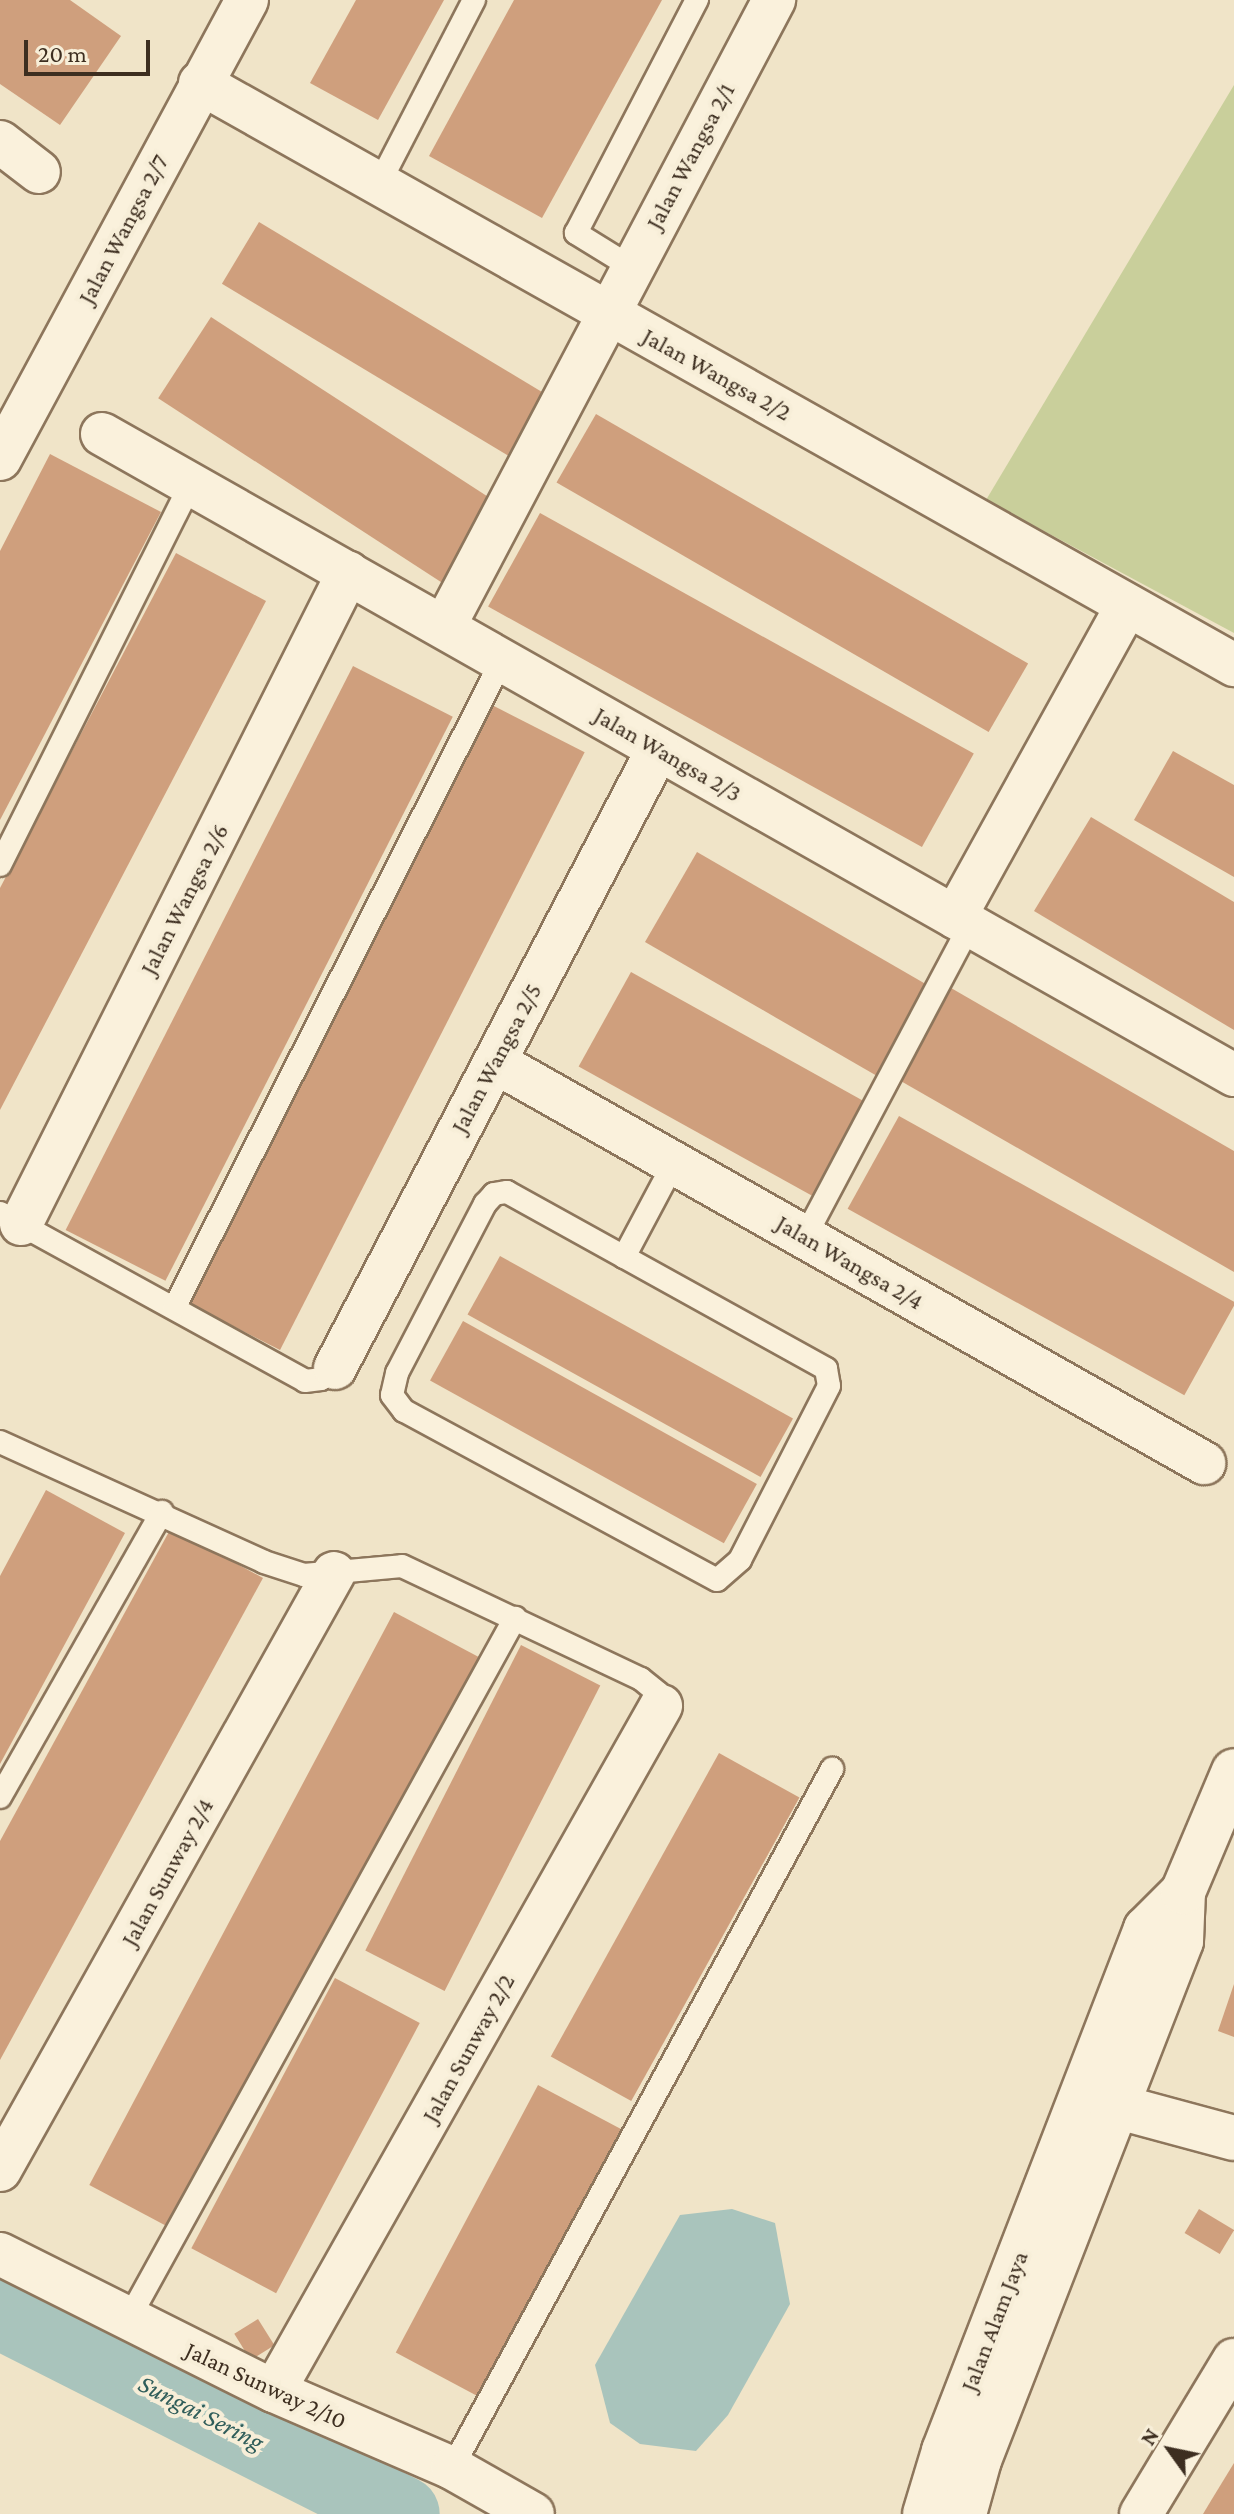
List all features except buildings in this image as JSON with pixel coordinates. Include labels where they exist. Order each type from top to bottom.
[{"type":"street","name":"Jalan Wangsa 2/7","points":[[0,459],[247,0]]},
{"type":"street","name":"Jalan Wangsa 2/1","points":[[444,627],[774,0]]},
{"type":"street","name":"Jalan Wangsa 2/2","points":[[200,83],[1234,665]]},
{"type":"street","points":[[0,142],[39,172]]},
{"type":"street","name":"Jalan Wangsa 2/3","points":[[102,434],[1234,1075]]},
{"type":"street","name":"Jalan Wangsa 2/6","points":[[10,1218],[348,573]]},
{"type":"street","points":[[962,921],[1127,605]]},
{"type":"street","name":"Jalan Wangsa 2/5","points":[[335,1368],[658,749]]},
{"type":"street","name":"Jalan Wangsa 2/4","points":[[495,1062],[1204,1463]]},
{"type":"street","name":"Jalan Sunway 2/4","points":[[0,2170],[334,1573]]},
{"type":"street","name":"Jalan Sunway 2/2","points":[[274,2391],[661,1706]]},
{"type":"street","points":[[1183,1892],[1234,1771]]},
{"type":"street","name":"Jalan Alam Jaya","points":[[964,2514],[979,2460],[1119,2107],[1181,1941],[1183,1892]]},
{"type":"street","name":"Jalan Alam Jaya","points":[[925,2514],[944,2451],[1146,1929],[1183,1892]]},
{"type":"street","points":[[1142,2045],[1176,2123]]},
{"type":"street","points":[[1097,2056],[1119,2107]]},
{"type":"street","points":[[1068,2130],[1119,2107],[1234,2138]]},
{"type":"street","points":[[1092,2174],[1132,2145],[1176,2123]]},
{"type":"street","name":"Jalan Sunway 2/10","points":[[0,2254],[274,2391],[452,2468],[533,2514]]},
{"type":"street","points":[[1141,2514],[1234,2360]]},
{"type":"lane","points":[[379,184],[474,0]]},
{"type":"lane","points":[[631,267],[576,233],[697,0]]},
{"type":"lane","points":[[0,865],[191,484]]},
{"type":"lane","points":[[174,1308],[502,660]]},
{"type":"lane","points":[[805,1237],[962,921]]},
{"type":"lane","points":[[624,1257],[674,1163]]},
{"type":"lane","points":[[507,1192],[624,1257],[826,1369],[829,1386],[740,1560],[717,1580],[404,1411],[392,1395],[397,1373],[494,1194],[507,1192]]},
{"type":"lane","points":[[10,1218],[305,1381],[321,1379],[335,1368]]},
{"type":"lane","points":[[0,1442],[162,1512],[264,1562],[304,1575],[402,1566],[641,1679],[658,1693],[661,1706]]},
{"type":"lane","points":[[0,1797],[162,1512]]},
{"type":"lane","points":[[128,2320],[515,1618]]},
{"type":"lane","points":[[452,2468],[832,1769]]},
{"type":"green space","points":[[1234,85],[1234,633],[986,500]]},
{"type":"water","points":[[732,2209],[775,2223],[790,2304],[728,2415],[696,2451],[640,2444],[610,2423],[595,2365],[680,2215]]},
{"type":"waterway","name":"Sungai Sering","points":[[0,2311],[402,2514]]}]
